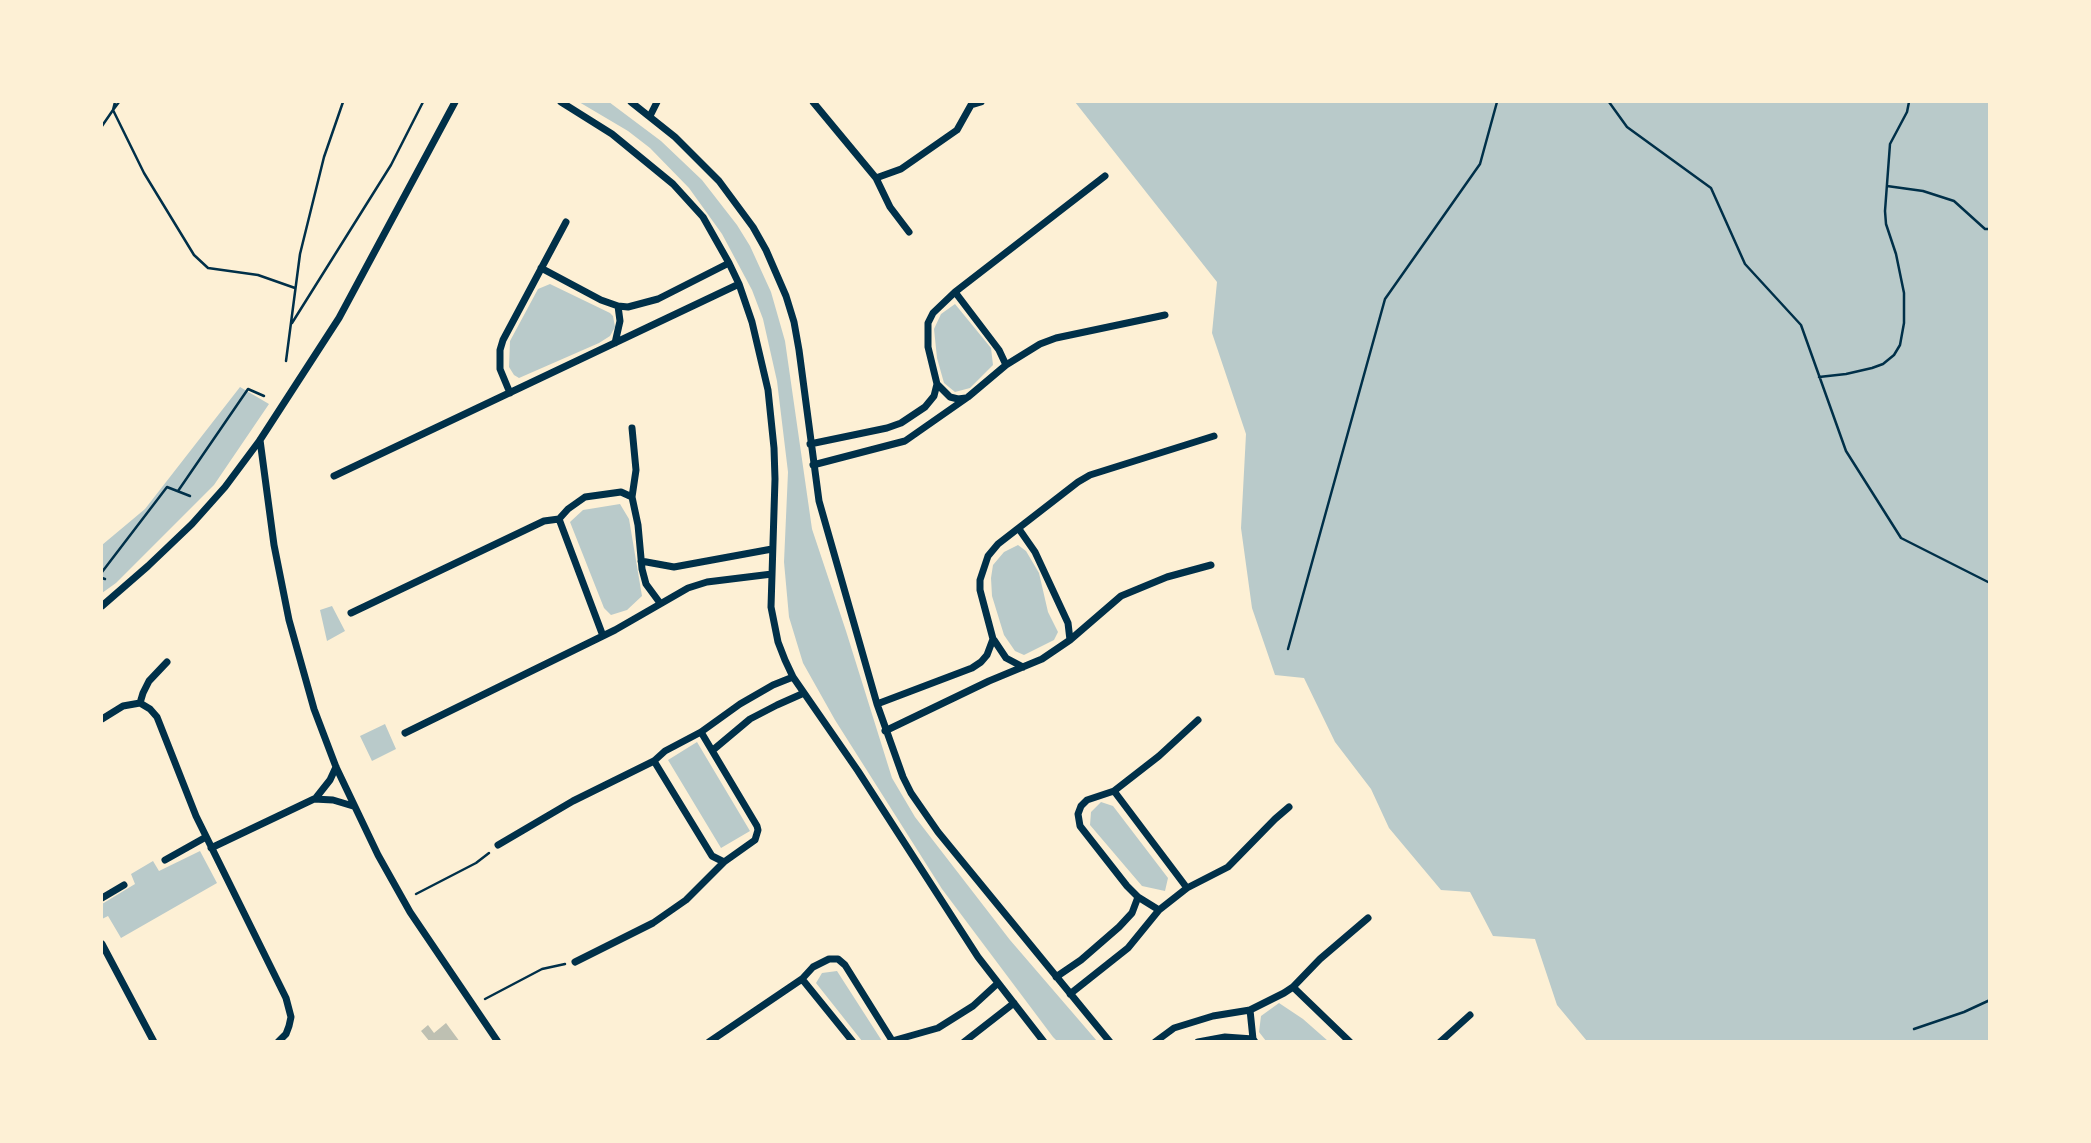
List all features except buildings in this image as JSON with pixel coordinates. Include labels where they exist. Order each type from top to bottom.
[{"type":"street","points":[[102,606],[192,524],[225,487],[260,440],[339,318],[455,102]]},
{"type":"street","points":[[561,102],[612,134],[668,179],[703,217],[729,263],[752,322],[763,365],[772,420],[775,479],[771,607],[781,651],[793,677],[858,771],[944,906],[998,983],[1044,1041]]},
{"type":"street","points":[[631,102],[696,156],[719,181],[766,250],[786,296],[794,322],[819,501],[885,731],[903,777],[922,810],[1110,1041]]},
{"type":"street","points":[[650,116],[657,102]]},
{"type":"street","points":[[813,102],[876,178],[890,207],[909,232]]},
{"type":"street","points":[[876,178],[901,169],[957,130],[971,105],[979,102]]},
{"type":"street","points":[[810,444],[887,428],[901,423],[925,407],[934,396],[937,384],[928,347],[928,324],[933,313],[955,292],[1105,176]]},
{"type":"street","points":[[510,393],[500,369],[500,350],[508,328],[566,222]]},
{"type":"street","points":[[541,268],[590,295],[628,307],[647,303],[729,263]]},
{"type":"street","points":[[334,476],[739,284]]},
{"type":"street","points":[[955,292],[999,349],[1006,365]]},
{"type":"street","points":[[615,343],[620,321],[618,306]]},
{"type":"street","points":[[813,465],[905,440],[968,397],[1006,365],[1040,344],[1056,338],[1165,314]]},
{"type":"street","points":[[937,384],[950,397],[968,397]]},
{"type":"street","points":[[632,428],[636,470],[632,497],[641,561],[646,584],[660,603]]},
{"type":"street","points":[[1023,667],[1006,659],[993,639],[980,590],[983,568],[988,556],[998,544],[1090,475],[1214,436]]},
{"type":"street","points":[[260,440],[274,545],[289,620],[314,709],[336,767],[378,855],[410,912],[498,1041]]},
{"type":"street","points":[[351,613],[544,521],[559,519],[568,509],[585,498],[621,492],[632,497]]},
{"type":"street","points":[[559,519],[603,636]]},
{"type":"street","points":[[1019,529],[1035,552],[1068,623],[1070,640]]},
{"type":"street","points":[[641,561],[674,567],[772,549]]},
{"type":"street","points":[[885,731],[1042,659],[1070,640],[1121,596],[1167,577],[1211,565]]},
{"type":"street","points":[[405,733],[603,636],[688,588],[707,582],[772,574]]},
{"type":"street","points":[[877,704],[981,663],[993,639]]},
{"type":"street","points":[[140,703],[149,681],[167,662]]},
{"type":"street","points":[[498,845],[573,801],[654,761],[665,751],[701,732],[740,704],[793,677]]},
{"type":"street","points":[[713,751],[750,719],[804,693]]},
{"type":"street","points":[[102,719],[123,706],[140,703],[157,717],[211,848],[286,998],[291,1017],[286,1034],[278,1041]]},
{"type":"street","points":[[1159,910],[1138,897],[1127,886],[1078,820],[1077,814],[1087,800],[1114,791],[1159,756],[1198,720]]},
{"type":"street","points":[[575,962],[653,923],[687,900],[724,862],[755,840],[757,826],[701,732]]},
{"type":"street","points":[[654,761],[712,856],[724,862]]},
{"type":"street","points":[[211,848],[314,799],[330,780],[336,767]]},
{"type":"street","points":[[1114,791],[1187,888]]},
{"type":"street","points":[[314,799],[333,800],[354,806]]},
{"type":"street","points":[[1070,994],[1128,948],[1159,910],[1187,888],[1228,867],[1289,807]]},
{"type":"street","points":[[165,860],[206,837]]},
{"type":"street","points":[[102,898],[124,885]]},
{"type":"street","points":[[1056,977],[1081,960],[1119,927],[1132,913],[1138,897]]},
{"type":"street","points":[[1155,1041],[1174,1028],[1213,1016],[1250,1010],[1293,987],[1320,959],[1368,918]]},
{"type":"street","points":[[102,944],[154,1041]]},
{"type":"street","points":[[709,1041],[829,958],[838,959],[845,965],[892,1041],[938,1028],[973,1006],[998,983]]},
{"type":"street","points":[[802,979],[853,1041]]},
{"type":"street","points":[[1293,987],[1350,1041]]},
{"type":"street","points":[[964,1041],[1014,1003]]},
{"type":"street","points":[[1198,1041],[1225,1037],[1254,1040],[1250,1010]]},
{"type":"street","points":[[1440,1041],[1470,1014]]},
{"type":"path","points":[[102,125],[117,102]]},
{"type":"path","points":[[286,361],[300,254],[324,157],[343,102]]},
{"type":"path","points":[[290,326],[391,165],[423,102]]},
{"type":"path","points":[[1288,649],[1385,299],[1480,164],[1497,102]]},
{"type":"path","points":[[1609,102],[1627,127],[1711,188],[1745,264],[1801,325],[1846,451],[1901,538],[1990,583]]},
{"type":"path","points":[[1819,377],[1846,374],[1883,364],[1894,355],[1900,345],[1904,323],[1904,293],[1885,211],[1891,144],[1907,112],[1909,102]]},
{"type":"path","points":[[113,110],[144,173],[194,255],[208,268],[258,275],[295,288]]},
{"type":"path","points":[[1887,186],[1923,191],[1954,201],[1985,229],[1990,229]]},
{"type":"path","points":[[178,491],[248,389],[264,396]]},
{"type":"path","points":[[102,572],[167,487],[190,496]]},
{"type":"path","points":[[416,894],[477,863],[498,845]]},
{"type":"path","points":[[485,999],[542,968],[575,962]]},
{"type":"path","points":[[1914,1029],[1990,1000]]},
{"type":"shaded area","points":[[579,102],[609,102],[661,141],[702,180],[750,246],[771,292],[785,341],[812,529],[892,778],[915,817],[1010,940],[1097,1041],[1057,1041],[1053,1037],[942,889],[835,720],[803,663],[789,617],[784,562],[788,472],[777,381],[763,319],[752,290],[722,234],[689,188],[650,148],[628,131]]},
{"type":"shaded area","points":[[1075,102],[1989,102],[1989,1041],[1587,1041],[1557,1005],[1535,939],[1493,936],[1470,892],[1441,890],[1389,828],[1371,789],[1335,742],[1304,678],[1275,675],[1252,608],[1241,528],[1246,434],[1212,333],[1217,282]]},
{"type":"shaded area","points":[[550,284],[610,313],[615,327],[610,336],[599,343],[519,378],[509,367],[510,341],[538,289]]},
{"type":"shaded area","points":[[955,304],[991,348],[993,365],[970,388],[955,392],[944,383],[937,358],[934,329],[941,314]]},
{"type":"shaded area","points":[[240,387],[269,404],[214,485],[116,583],[102,593],[102,545],[145,509]]},
{"type":"shaded area","points":[[620,504],[629,519],[642,596],[627,610],[611,615],[604,608],[570,522],[583,510]]},
{"type":"shaded area","points":[[1018,545],[1026,551],[1039,573],[1048,612],[1058,632],[1054,640],[1024,655],[1015,651],[1004,635],[992,596],[991,578],[993,565],[1004,552]]},
{"type":"shaded area","points":[[332,606],[345,631],[327,641],[320,610]]},
{"type":"shaded area","points":[[385,724],[396,749],[372,761],[360,736]]},
{"type":"shaded area","points":[[697,742],[750,831],[721,848],[668,760]]},
{"type":"shaded area","points":[[1101,802],[1113,806],[1168,878],[1165,891],[1142,886],[1090,825],[1091,812]]},
{"type":"shaded area","points":[[200,851],[217,883],[121,938],[108,916],[102,919],[102,904],[135,884],[131,874],[153,861],[159,871]]},
{"type":"shaded area","points":[[837,971],[882,1041],[862,1041],[816,983],[822,973]]},
{"type":"shaded area","points":[[1279,1003],[1328,1041],[1266,1041],[1259,1032],[1261,1016]]}]
